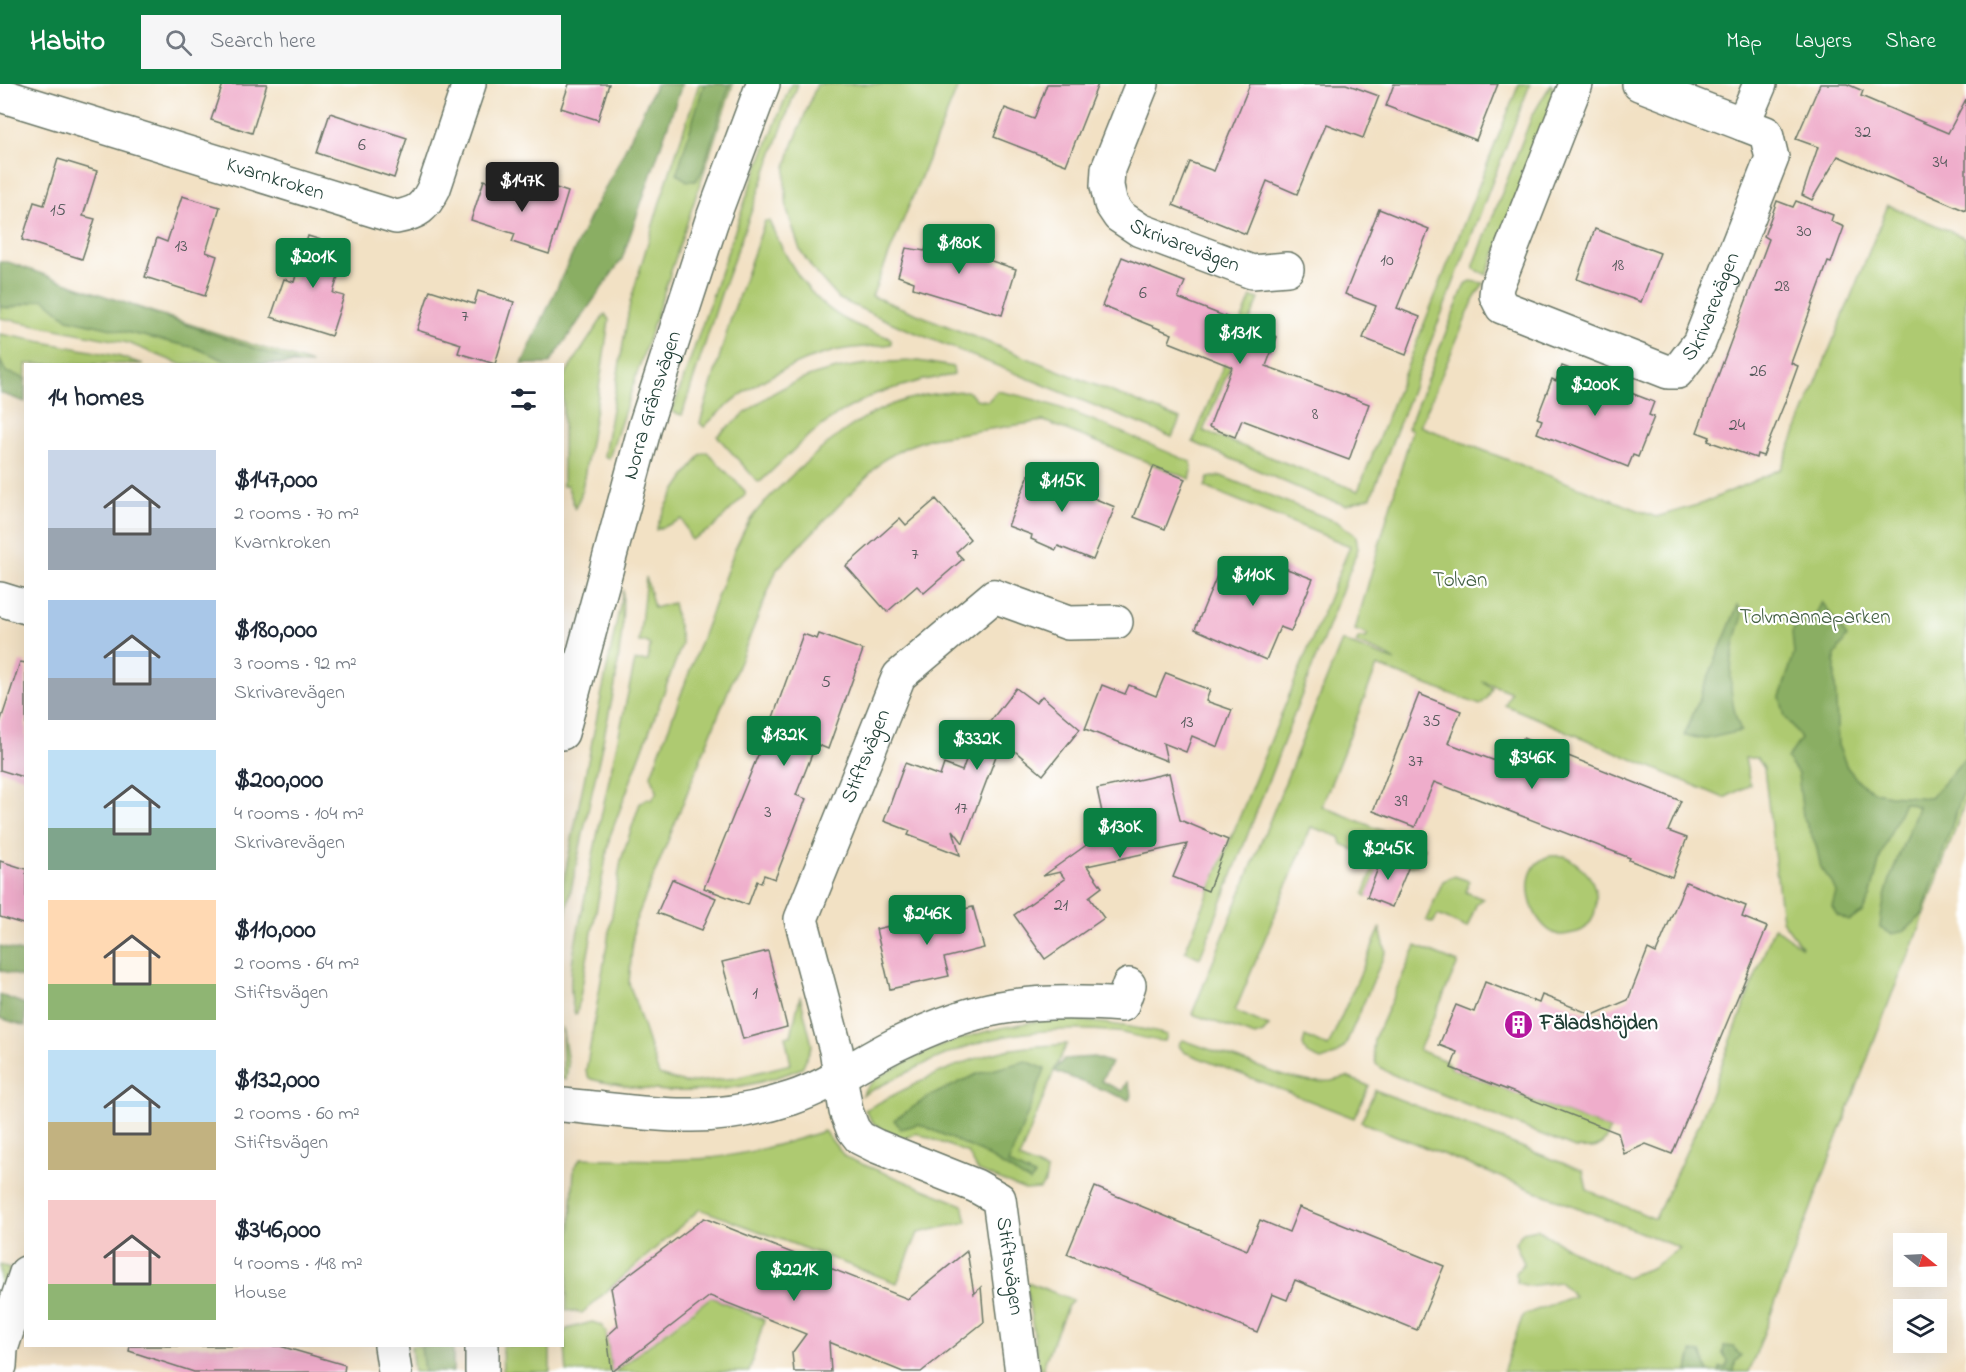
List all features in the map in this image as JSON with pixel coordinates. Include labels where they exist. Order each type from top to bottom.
[{"type":"street","name":"Kvarnkroken","points":[[0,95],[396,217],[413,214],[426,204],[434,188],[470,84]]},
{"type":"street","name":"Norra Gränsvägen","points":[[564,726],[646,423],[711,223],[763,84]]},
{"type":"street","name":"Skrivarevägen","points":[[1142,84],[1108,169],[1107,186],[1111,204],[1119,216],[1140,230],[1252,272],[1287,269]]},
{"type":"street","name":"Skrivarevägen","points":[[1576,84],[1497,286],[1496,295],[1502,307],[1668,372],[1677,372],[1699,343],[1772,158],[1766,133],[1650,86]]},
{"type":"street","points":[[1743,124],[1760,84]]},
{"type":"street","name":"Stiftsvägen","points":[[1022,1372],[999,1199],[975,1186],[876,1146],[860,1137],[853,1129],[846,1112],[836,1050],[801,920],[899,676],[994,596],[1068,623],[1116,622]]},
{"type":"street","points":[[0,599],[24,606]]},
{"type":"street","points":[[564,1105],[667,1115],[731,1112],[791,1098],[840,1076],[903,1041],[967,1016],[998,1008],[1023,1005],[1090,1002],[1122,1005],[1129,985]]},
{"type":"street","points":[[3,1372],[0,1366],[2,1349],[24,1279]]},
{"type":"street","points":[[392,1347],[395,1372]]},
{"type":"street","points":[[482,1347],[482,1372]]},
{"type":"green space","points":[[656,84],[682,84],[622,259],[550,363],[522,363],[590,216]]},
{"type":"green space","points":[[699,84],[733,84],[609,458],[604,456],[630,303]]},
{"type":"green space","points":[[704,84],[730,84],[702,171],[696,181],[687,181],[677,173]]},
{"type":"green space","points":[[791,84],[798,84],[722,291],[682,415],[672,412],[749,190]]},
{"type":"green space","points":[[817,84],[959,84],[872,296],[1180,419],[1172,437],[899,326],[839,299],[812,268],[800,250],[787,210],[786,167]]},
{"type":"green space","points":[[1519,84],[1530,84],[1371,497],[1346,505],[1319,497],[1193,442],[1251,297],[1259,299],[1203,431],[1358,491]]},
{"type":"green space","points":[[1551,84],[1558,96],[1487,275],[1474,269],[1474,265],[1532,116]]},
{"type":"green space","name":"Tolvmannaparken","points":[[1888,205],[1966,238],[1966,799],[1915,941],[1892,994],[1749,1372],[1734,1372],[1735,1362],[1724,1346],[1723,1354],[1728,1361],[1727,1368],[1721,1368],[1720,1372],[1709,1372],[1701,1353],[1690,1358],[1688,1372],[1503,1372],[1523,1315],[1574,1296],[1559,1282],[1529,1286],[1517,1283],[1516,1273],[1524,1263],[1515,1243],[1523,1232],[1537,1229],[1576,1253],[1626,1277],[1651,1268],[1680,1248],[1361,1122],[1375,1090],[1583,1171],[1587,1190],[1655,1219],[1700,1122],[1774,927],[1802,947],[1782,920],[1764,768],[1757,758],[1745,758],[1750,785],[1724,798],[1505,705],[1511,692],[1482,681],[1492,688],[1488,697],[1480,705],[1377,666],[1322,806],[1424,848],[1417,865],[1409,866],[1383,856],[1367,897],[1364,894],[1376,860],[1342,844],[1340,837],[1311,827],[1235,1011],[1269,1026],[1263,1033],[1255,1036],[1192,1014],[1342,641],[1395,661],[1356,643],[1359,638],[1366,638],[1368,635],[1355,630],[1412,430],[1408,428],[1465,284],[1471,281],[1484,283],[1474,299],[1420,426],[1656,517],[1701,504],[1781,469]]},
{"type":"green space","points":[[765,221],[769,221],[791,265],[821,302],[848,321],[887,337],[891,340],[891,344],[835,351],[798,363],[748,390],[704,427],[700,423],[731,318]]},
{"type":"green space","points":[[0,262],[309,363],[178,363],[128,343],[0,318]]},
{"type":"green space","points":[[0,262],[8,262],[296,363],[231,363],[196,348],[68,319],[44,299],[10,308],[0,307]]},
{"type":"green space","points":[[605,314],[609,320],[598,396],[581,495],[575,508],[567,485],[564,486],[564,376]]},
{"type":"green space","points":[[0,334],[117,356],[140,363],[24,363],[24,398],[0,390]]},
{"type":"green space","points":[[0,360],[6,372],[24,378],[24,402],[0,393]]},
{"type":"green space","points":[[918,361],[953,367],[954,375],[923,380],[875,394],[841,412],[807,437],[761,481],[758,482],[717,436],[764,399],[800,380],[858,365]]},
{"type":"green space","points":[[967,391],[976,399],[988,401],[997,391],[1022,396],[1096,421],[1191,462],[1190,479],[1044,421],[931,438],[906,447],[883,460],[777,569],[634,925],[629,983],[659,1075],[685,1083],[735,1078],[791,1064],[785,1036],[791,1036],[800,996],[812,1045],[802,1068],[758,1082],[712,1090],[643,1089],[589,1078],[586,1071],[621,860],[640,803],[648,798],[652,800],[657,791],[651,775],[735,549],[746,527],[763,504],[801,467],[831,441],[863,419],[898,402],[917,397]]},
{"type":"green space","points":[[707,452],[745,491],[745,495],[713,528],[691,540],[682,519],[656,530],[676,490],[701,454]]},
{"type":"green space","points":[[1221,476],[1337,522],[1356,536],[1358,549],[1200,958],[1185,951],[1350,546],[1205,487],[1208,478]]},
{"type":"green space","points":[[646,577],[654,608],[673,603],[682,644],[610,836],[575,1014],[571,971],[597,837],[635,661],[648,661],[650,645],[646,642],[639,642]]},
{"type":"green space","points":[[623,590],[622,631],[615,685],[564,922],[564,878]]},
{"type":"green space","points":[[1822,602],[1847,637],[1835,655],[1838,745],[1847,767],[1860,783],[1875,792],[1930,798],[1966,757],[1966,783],[1922,915],[1905,931],[1892,934],[1880,928],[1889,881],[1918,807],[1904,802],[1880,858],[1870,898],[1862,913],[1849,921],[1837,915],[1832,907],[1836,892],[1821,868],[1816,845],[1803,816],[1798,774],[1787,759],[1801,739],[1785,717],[1780,697],[1794,654],[1792,632],[1797,624],[1813,620]]},
{"type":"green space","points":[[1738,605],[1743,616],[1732,659],[1731,688],[1741,731],[1706,739],[1684,736]]},
{"type":"green space","points":[[1549,856],[1565,856],[1590,877],[1595,889],[1596,905],[1591,920],[1581,931],[1559,935],[1540,922],[1530,898],[1529,885],[1531,873],[1537,864]]},
{"type":"green space","points":[[1454,876],[1469,881],[1466,892],[1483,899],[1476,905],[1467,928],[1438,915],[1433,923],[1426,920],[1443,881]]},
{"type":"green space","points":[[1380,929],[1386,951],[1345,1046],[1335,1055],[1321,1060],[1307,1054],[1303,1045],[1305,1036],[1328,1047]]},
{"type":"green space","points":[[0,946],[24,953],[24,978],[0,970]]},
{"type":"green space","points":[[1416,946],[1458,963],[1419,1050],[1446,1061],[1451,1068],[1610,1130],[1601,1145],[1593,1148],[1575,1148],[1389,1073],[1376,1064],[1373,1051],[1374,1039]]},
{"type":"green space","points":[[0,995],[24,1004],[24,1026],[0,1018]]},
{"type":"green space","points":[[1054,1019],[1111,1024],[1167,1035],[1165,1041],[1117,1032],[1082,1030],[1045,1031],[992,1039],[946,1054],[862,1095],[869,1085],[881,1075],[953,1041],[993,1030]]},
{"type":"green space","points":[[564,1039],[568,1064],[566,1080],[564,1079]]},
{"type":"green space","points":[[1183,1040],[1284,1076],[1311,1082],[1347,1077],[1369,1086],[1354,1118],[1184,1052],[1179,1046]]},
{"type":"green space","points":[[1067,1044],[1019,1159],[1047,1171],[1045,1183],[1040,1189],[1025,1190],[978,1171],[968,1153],[917,1133],[902,1140],[874,1124],[865,1110],[934,1075],[988,1055],[1014,1049]]},
{"type":"green space","points":[[1094,1057],[1111,1063],[1101,1081],[1122,1091],[1127,1082],[1132,1094],[1129,1100],[1054,1071],[1064,1059]]},
{"type":"green space","points":[[1026,1061],[1045,1069],[1008,1164],[1035,1176],[1030,1182],[979,1151],[919,1124],[901,1129],[894,1120],[930,1096],[977,1074]]},
{"type":"green space","points":[[824,1131],[845,1157],[963,1205],[967,1222],[918,1233],[897,1283],[700,1209],[582,1313],[566,1310],[574,1168],[581,1158],[668,1160],[713,1158],[761,1149]]},
{"type":"green space","points":[[0,1265],[10,1268],[0,1301]]},
{"type":"green space","points":[[1030,1283],[1073,1300],[1067,1307],[1042,1369],[1049,1372],[1040,1372],[1026,1284]]},
{"type":"green space","points":[[711,1297],[764,1320],[749,1372],[615,1372]]},
{"type":"green space","points":[[592,1322],[601,1325],[606,1332],[612,1372],[567,1372],[564,1334],[567,1329]]},
{"type":"green space","points":[[1724,1346],[1733,1347],[1741,1356],[1735,1362],[1734,1372],[1720,1372],[1720,1368],[1727,1368],[1728,1361],[1723,1354]]},
{"type":"green space","points":[[411,1347],[421,1347],[424,1372],[414,1372]]},
{"type":"green space","points":[[421,1347],[453,1347],[453,1372],[424,1372]]},
{"type":"green space","points":[[502,1347],[550,1347],[550,1372],[503,1372]]},
{"type":"green space","points":[[1692,1352],[1701,1353],[1709,1372],[1688,1372]]},
{"type":"building","points":[[223,84],[267,84],[252,133],[211,120]]},
{"type":"building","points":[[569,84],[609,84],[598,120],[561,108]]},
{"type":"building","points":[[1047,84],[1098,84],[1066,165],[994,137],[1005,108],[1034,119]]},
{"type":"building","points":[[1250,84],[1346,84],[1379,96],[1363,138],[1326,124],[1297,194],[1267,181],[1246,234],[1173,205],[1190,162],[1214,171]]},
{"type":"building","points":[[1394,84],[1498,84],[1476,140],[1386,106]]},
{"type":"building","points":[[1820,84],[1847,84],[1863,91],[1861,96],[1948,133],[1966,99],[1966,211],[1838,156],[1812,200],[1802,195],[1818,147],[1796,139]]},
{"type":"building","points":[[330,113],[407,138],[394,178],[317,153]]},
{"type":"building","points":[[58,159],[97,171],[83,216],[95,219],[82,259],[22,240],[34,202],[44,205]]},
{"type":"building","points":[[484,180],[528,193],[532,180],[568,192],[549,254],[512,242],[515,234],[471,220]]},
{"type":"building","points":[[182,196],[220,207],[206,252],[217,256],[205,296],[145,277],[157,238],[167,242]]},
{"type":"building","points":[[1777,201],[1793,207],[1796,201],[1833,215],[1831,221],[1844,227],[1831,263],[1828,262],[1791,363],[1798,366],[1785,402],[1763,456],[1757,454],[1756,458],[1708,441],[1710,437],[1697,432],[1769,239],[1764,236]]},
{"type":"building","points":[[1379,209],[1429,229],[1397,308],[1420,317],[1406,355],[1363,338],[1376,306],[1345,294]]},
{"type":"building","points":[[1595,229],[1660,253],[1641,302],[1577,279]]},
{"type":"building","points":[[944,235],[973,244],[970,254],[1016,269],[1002,315],[913,288],[914,282],[898,276],[906,248],[925,251],[928,241],[941,246]]},
{"type":"building","points":[[308,236],[347,248],[333,293],[344,296],[331,336],[271,317],[284,279],[294,282]]},
{"type":"building","points":[[1122,257],[1185,282],[1178,298],[1277,337],[1266,366],[1369,404],[1349,460],[1242,420],[1235,437],[1209,427],[1232,367],[1169,342],[1172,334],[1102,306]]},
{"type":"building","points":[[430,290],[474,304],[478,291],[514,302],[495,363],[458,353],[461,344],[417,330]]},
{"type":"building","points":[[1562,366],[1654,402],[1649,415],[1654,417],[1638,457],[1633,455],[1628,467],[1537,433],[1542,420],[1537,418],[1552,379],[1556,381]]},
{"type":"building","points":[[1061,463],[1086,474],[1079,492],[1115,507],[1093,560],[1058,546],[1056,550],[1031,539],[1032,535],[1008,526],[1030,472],[1053,482]]},
{"type":"building","points":[[1154,466],[1185,479],[1165,529],[1134,517]]},
{"type":"building","points":[[936,499],[970,539],[956,552],[963,559],[924,593],[917,586],[887,612],[846,566],[900,518],[906,525]]},
{"type":"building","points":[[1223,561],[1271,581],[1277,565],[1313,579],[1291,631],[1280,627],[1266,660],[1195,629]]},
{"type":"building","points":[[803,634],[817,639],[819,634],[863,650],[828,749],[816,744],[796,795],[806,799],[775,879],[764,875],[761,883],[757,881],[748,905],[704,888],[771,723]]},
{"type":"building","points":[[20,662],[24,663],[24,777],[0,770],[0,723]]},
{"type":"building","points":[[1166,673],[1210,690],[1206,701],[1232,710],[1218,747],[1192,736],[1186,752],[1163,743],[1167,761],[1085,729],[1102,685],[1125,694],[1129,685],[1156,696]]},
{"type":"building","points":[[1016,688],[1036,703],[1042,696],[1080,729],[1043,775],[1002,740],[963,843],[953,830],[960,855],[908,835],[910,831],[884,821],[905,763],[940,776],[944,764],[962,771],[971,746]]},
{"type":"building","points":[[1419,694],[1461,711],[1448,743],[1511,767],[1523,738],[1681,801],[1668,831],[1687,838],[1672,877],[1629,860],[1630,858],[1434,782],[1415,827],[1373,811]]},
{"type":"building","points":[[1169,773],[1180,820],[1228,840],[1208,891],[1173,877],[1187,844],[1087,866],[1102,887],[1089,897],[1104,918],[1045,959],[1014,915],[1065,879],[1060,872],[1043,876],[1106,831],[1097,789]]},
{"type":"building","points":[[1383,855],[1409,866],[1392,907],[1367,897]]},
{"type":"building","points":[[0,861],[24,868],[24,924],[0,917]]},
{"type":"building","points":[[672,879],[716,898],[702,930],[657,913]]},
{"type":"building","name":"Fäladshöjden","points":[[1686,882],[1746,906],[1742,917],[1767,927],[1672,1154],[1646,1144],[1624,1154],[1618,1133],[1451,1068],[1457,1052],[1439,1045],[1456,1005],[1474,1012],[1485,982],[1539,1003],[1542,995],[1593,1015],[1628,1000],[1648,949],[1656,953]]},
{"type":"building","points":[[973,907],[984,948],[944,958],[949,976],[890,989],[876,929]]},
{"type":"building","points":[[768,951],[787,1027],[743,1039],[722,962]]},
{"type":"building","points":[[1095,1187],[1247,1250],[1260,1220],[1289,1232],[1299,1207],[1444,1266],[1417,1330],[1295,1280],[1287,1300],[1272,1294],[1257,1332],[1067,1254]]},
{"type":"building","points":[[704,1218],[908,1299],[967,1251],[974,1294],[981,1287],[984,1322],[921,1372],[903,1372],[829,1342],[831,1372],[794,1372],[792,1353],[806,1334],[710,1296],[612,1372],[607,1336],[618,1326],[611,1288]]},
{"type":"building","points":[[130,1347],[283,1347],[345,1365],[344,1372],[194,1372],[129,1351]]},
{"type":"place","name":"Fäladshöjden","points":[[1519,1024]]},
{"type":"park label","name":"Tolvan","points":[[1460,581]]}]
